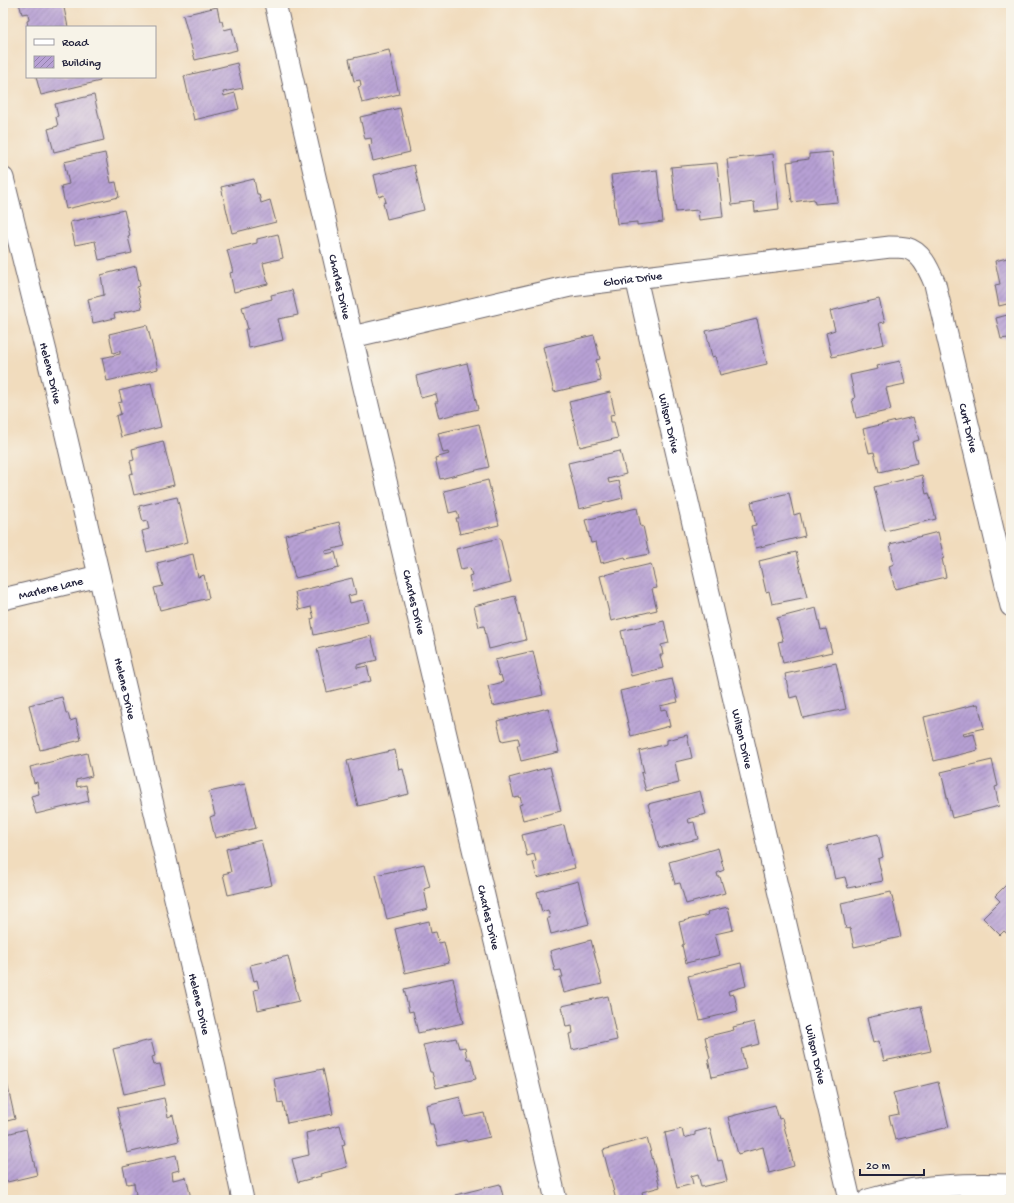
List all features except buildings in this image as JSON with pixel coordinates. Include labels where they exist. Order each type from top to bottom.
[{"type":"street","name":"Charles Drive","points":[[275,3],[352,337],[556,1200]]},
{"type":"street","name":"Helene Drive","points":[[3,178],[54,384],[215,1068],[243,1200]]},
{"type":"street","name":"Gloria Drive","points":[[352,337],[570,286],[890,247],[906,248],[916,253]]},
{"type":"street","name":"Curt Drive","points":[[916,253],[926,264],[935,284],[1011,606]]},
{"type":"street","name":"Wilson Drive","points":[[636,278],[850,1200]]},
{"type":"street","name":"Marlene Lane","points":[[3,599],[99,576]]},
{"type":"street","points":[[868,1200],[915,1189],[936,1186],[979,1184],[1011,1185]]}]
